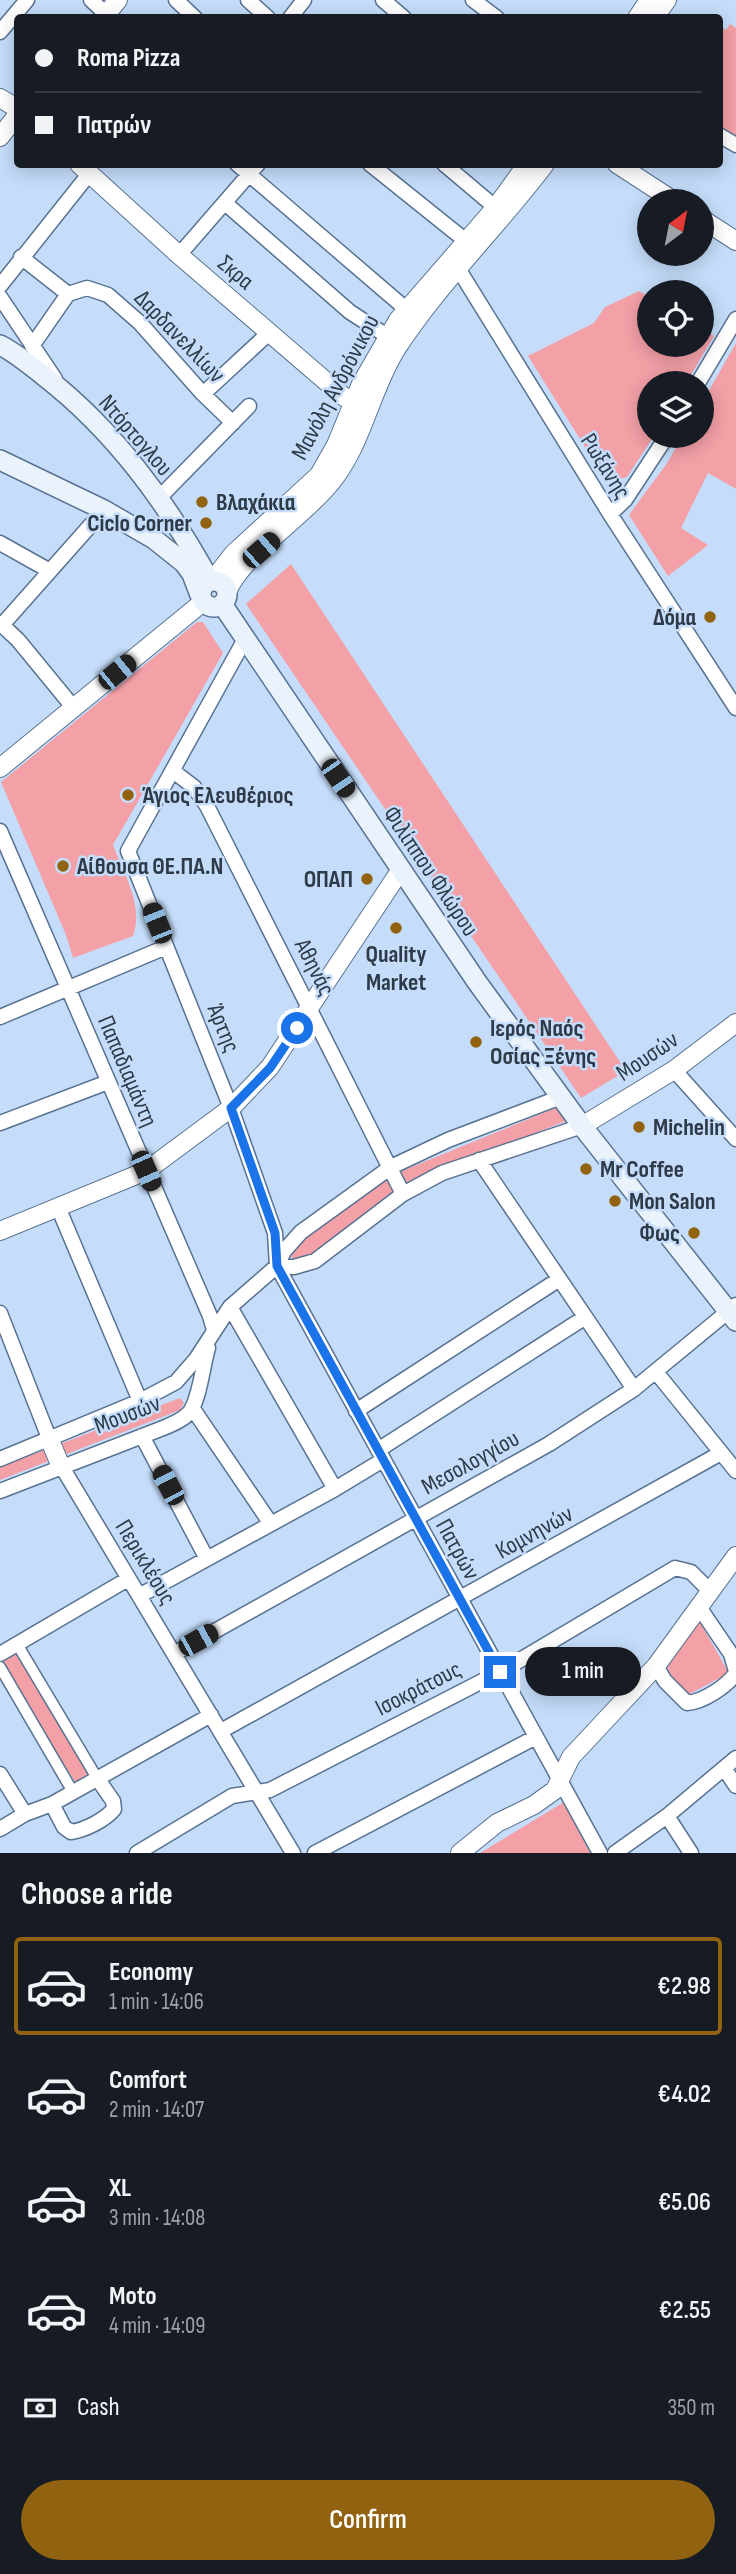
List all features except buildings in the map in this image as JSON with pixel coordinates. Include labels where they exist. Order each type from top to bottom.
[{"type":"main road","name":"Ντόρτογλου","points":[[0,345],[63,392],[120,448],[159,498],[212,593]]},
{"type":"main road","name":"Φιλίππου Φλώρου","points":[[0,460],[104,510],[154,539],[179,557],[212,593],[400,871],[561,1097],[733,1313]]},
{"type":"street","points":[[15,14],[27,0]]},
{"type":"street","points":[[91,0],[102,14]]},
{"type":"street","points":[[106,14],[118,0]]},
{"type":"street","points":[[176,0],[191,14]]},
{"type":"street","points":[[248,0],[264,14]]},
{"type":"street","points":[[293,14],[304,0]]},
{"type":"street","points":[[383,0],[399,14]]},
{"type":"street","points":[[473,0],[492,14]]},
{"type":"street","points":[[0,32],[14,15]]},
{"type":"street","points":[[0,137],[14,119]]},
{"type":"street","points":[[375,168],[467,241],[458,260],[459,270]]},
{"type":"street","points":[[449,168],[500,211]]},
{"type":"street","points":[[500,211],[522,168]]},
{"type":"street","points":[[500,211],[541,168]]},
{"type":"street","points":[[623,168],[656,189]]},
{"type":"street","points":[[0,286],[84,169]]},
{"type":"street","name":"Σκρα","points":[[84,169],[179,255],[360,407]]},
{"type":"street","points":[[179,255],[254,170],[406,309]]},
{"type":"street","points":[[225,203],[350,312],[387,336]]},
{"type":"street","name":"Μανόλη Ανδρόνικου","points":[[0,768],[212,593],[233,581],[249,562],[306,511],[335,478],[346,460],[360,407],[387,336],[406,309],[467,241],[500,211]]},
{"type":"street","name":"Μανόλη Ανδρόνικου","points":[[360,407],[420,315],[459,270],[500,211]]},
{"type":"street","points":[[714,227],[736,241]]},
{"type":"street","points":[[21,257],[68,294],[32,346]]},
{"type":"street","name":"Ρωξάνης","points":[[459,270],[610,514],[736,708]]},
{"type":"street","name":"Δαρδανελλίων","points":[[68,294],[87,288],[108,295],[140,323],[203,394],[233,423]]},
{"type":"street","points":[[0,298],[63,392]]},
{"type":"street","points":[[705,371],[736,319]]},
{"type":"street","points":[[203,394],[270,332]]},
{"type":"street","points":[[159,498],[248,406]]},
{"type":"street","points":[[610,514],[625,500],[659,448]]},
{"type":"street","points":[[74,707],[18,640],[1,624],[104,510]]},
{"type":"street","points":[[0,543],[50,571]]},
{"type":"street","points":[[173,771],[245,639]]},
{"type":"street","name":"Άρτης","points":[[173,771],[128,851],[231,1108],[275,1233],[277,1266]]},
{"type":"street","name":"Αθηνάς","points":[[173,771],[194,787],[207,806],[402,1192]]},
{"type":"street","name":"Παπαδιαμάντη","points":[[0,831],[214,1330]]},
{"type":"street","points":[[0,1231],[146,1171],[231,1108],[270,1068],[400,871]]},
{"type":"street","points":[[0,1017],[166,947]]},
{"type":"street","name":"Μουσών","points":[[582,1126],[674,1070],[736,1023]]},
{"type":"street","points":[[674,1070],[736,1139]]},
{"type":"street","points":[[0,1123],[108,1082]]},
{"type":"street","points":[[0,1459],[140,1401],[176,1382],[196,1359],[230,1307],[277,1266],[284,1251],[301,1232],[392,1169],[448,1140],[561,1097]]},
{"type":"street","points":[[277,1266],[293,1267],[314,1261],[402,1192],[442,1173],[582,1126]]},
{"type":"street","points":[[480,1160],[558,1280],[634,1389]]},
{"type":"street","points":[[58,1207],[140,1401]]},
{"type":"street","name":"Πατρών","points":[[277,1266],[600,1853]]},
{"type":"street","points":[[356,1411],[558,1280]]},
{"type":"street","points":[[230,1307],[335,1489]]},
{"type":"street","points":[[0,1312],[49,1438]]},
{"type":"street","name":"Μεσολογγίου","points":[[174,1654],[549,1444],[634,1389],[733,1313]]},
{"type":"street","points":[[139,1596],[335,1489],[584,1318]]},
{"type":"street","name":"Μουσών","points":[[0,1491],[60,1464],[173,1423],[193,1409],[214,1330]]},
{"type":"street","points":[[656,1372],[736,1471]]},
{"type":"street","points":[[193,1409],[271,1524]]},
{"type":"street","points":[[142,1436],[207,1559]]},
{"type":"street","name":"Περικλέους","points":[[49,1438],[60,1464],[128,1580],[259,1793],[288,1851]]},
{"type":"street","name":"Κομνηνών","points":[[220,1731],[721,1453]]},
{"type":"street","points":[[460,1853],[497,1823],[548,1797],[555,1790],[572,1757],[656,1666],[736,1556]]},
{"type":"street","name":"Ισοκράτους","points":[[137,1853],[228,1798],[270,1790],[500,1672],[675,1568],[691,1573],[710,1591]]},
{"type":"street","points":[[0,1654],[128,1580]]},
{"type":"street","points":[[656,1666],[665,1681],[687,1703],[696,1702],[731,1680],[736,1672],[733,1652],[699,1607]]},
{"type":"street","points":[[17,1644],[97,1779],[113,1801],[114,1808],[109,1815],[79,1831],[71,1832],[64,1827],[52,1804]]},
{"type":"street","points":[[0,1667],[73,1792]]},
{"type":"street","points":[[0,1829],[25,1814],[52,1804],[211,1715]]},
{"type":"street","points":[[315,1853],[536,1737]]},
{"type":"street","points":[[615,1853],[667,1816],[736,1758]]},
{"type":"street","points":[[724,1768],[736,1786]]},
{"type":"street","points":[[0,1774],[25,1814]]},
{"type":"street","points":[[667,1816],[691,1853]]},
{"type":"shaded area","points":[[730,24],[736,28],[736,137],[723,129],[723,28],[726,30]]},
{"type":"shaded area","points":[[637,292],[637,357],[701,357],[693,371],[637,371],[637,448],[646,448],[627,477],[614,481],[600,471],[528,356],[594,323],[605,307]]},
{"type":"shaded area","points":[[736,343],[736,489],[708,473],[681,528],[708,545],[668,576],[629,515],[676,448],[714,448],[714,382]]},
{"type":"shaded area","points":[[291,564],[626,1071],[581,1098],[246,604]]},
{"type":"shaded area","points":[[197,622],[203,622],[223,653],[113,845],[134,902],[136,925],[133,936],[73,958],[66,935],[1,782]]},
{"type":"shaded area","points":[[558,1107],[566,1121],[479,1155],[307,1258],[291,1258],[297,1241],[397,1173]]},
{"type":"shaded area","points":[[180,1398],[184,1403],[180,1410],[0,1480],[0,1467]]},
{"type":"shaded area","points":[[698,1619],[729,1673],[682,1698],[666,1665]]},
{"type":"shaded area","points":[[17,1650],[91,1772],[75,1782],[0,1661]]},
{"type":"shaded area","points":[[564,1802],[590,1853],[480,1853]]},
{"type":"place","name":"Βλαχάκια","points":[[202,502]]},
{"type":"place","name":"Ciclo Corner","points":[[206,523]]},
{"type":"place","name":"Δόμα","points":[[710,617]]},
{"type":"place","name":"Άγιος Ελευθέριος","points":[[128,795]]},
{"type":"place","name":"Αίθουσα ΘΕ.ΠΑ.Ν","points":[[63,866]]},
{"type":"place","name":"ΟΠΑΠ","points":[[367,879]]},
{"type":"place","name":"Quality Market","points":[[396,928]]},
{"type":"place","name":"Ιερός Ναός Οσίας Ξένης","points":[[476,1042]]},
{"type":"place","name":"Michelin","points":[[639,1127]]},
{"type":"place","name":"Mr Coffee","points":[[586,1169]]},
{"type":"place","name":"Mon Salon","points":[[615,1201]]},
{"type":"place","name":"Φως","points":[[694,1233]]},
{"type":"route","points":[[297,1028],[270,1068],[231,1108],[275,1233],[277,1266],[500,1672]]}]
